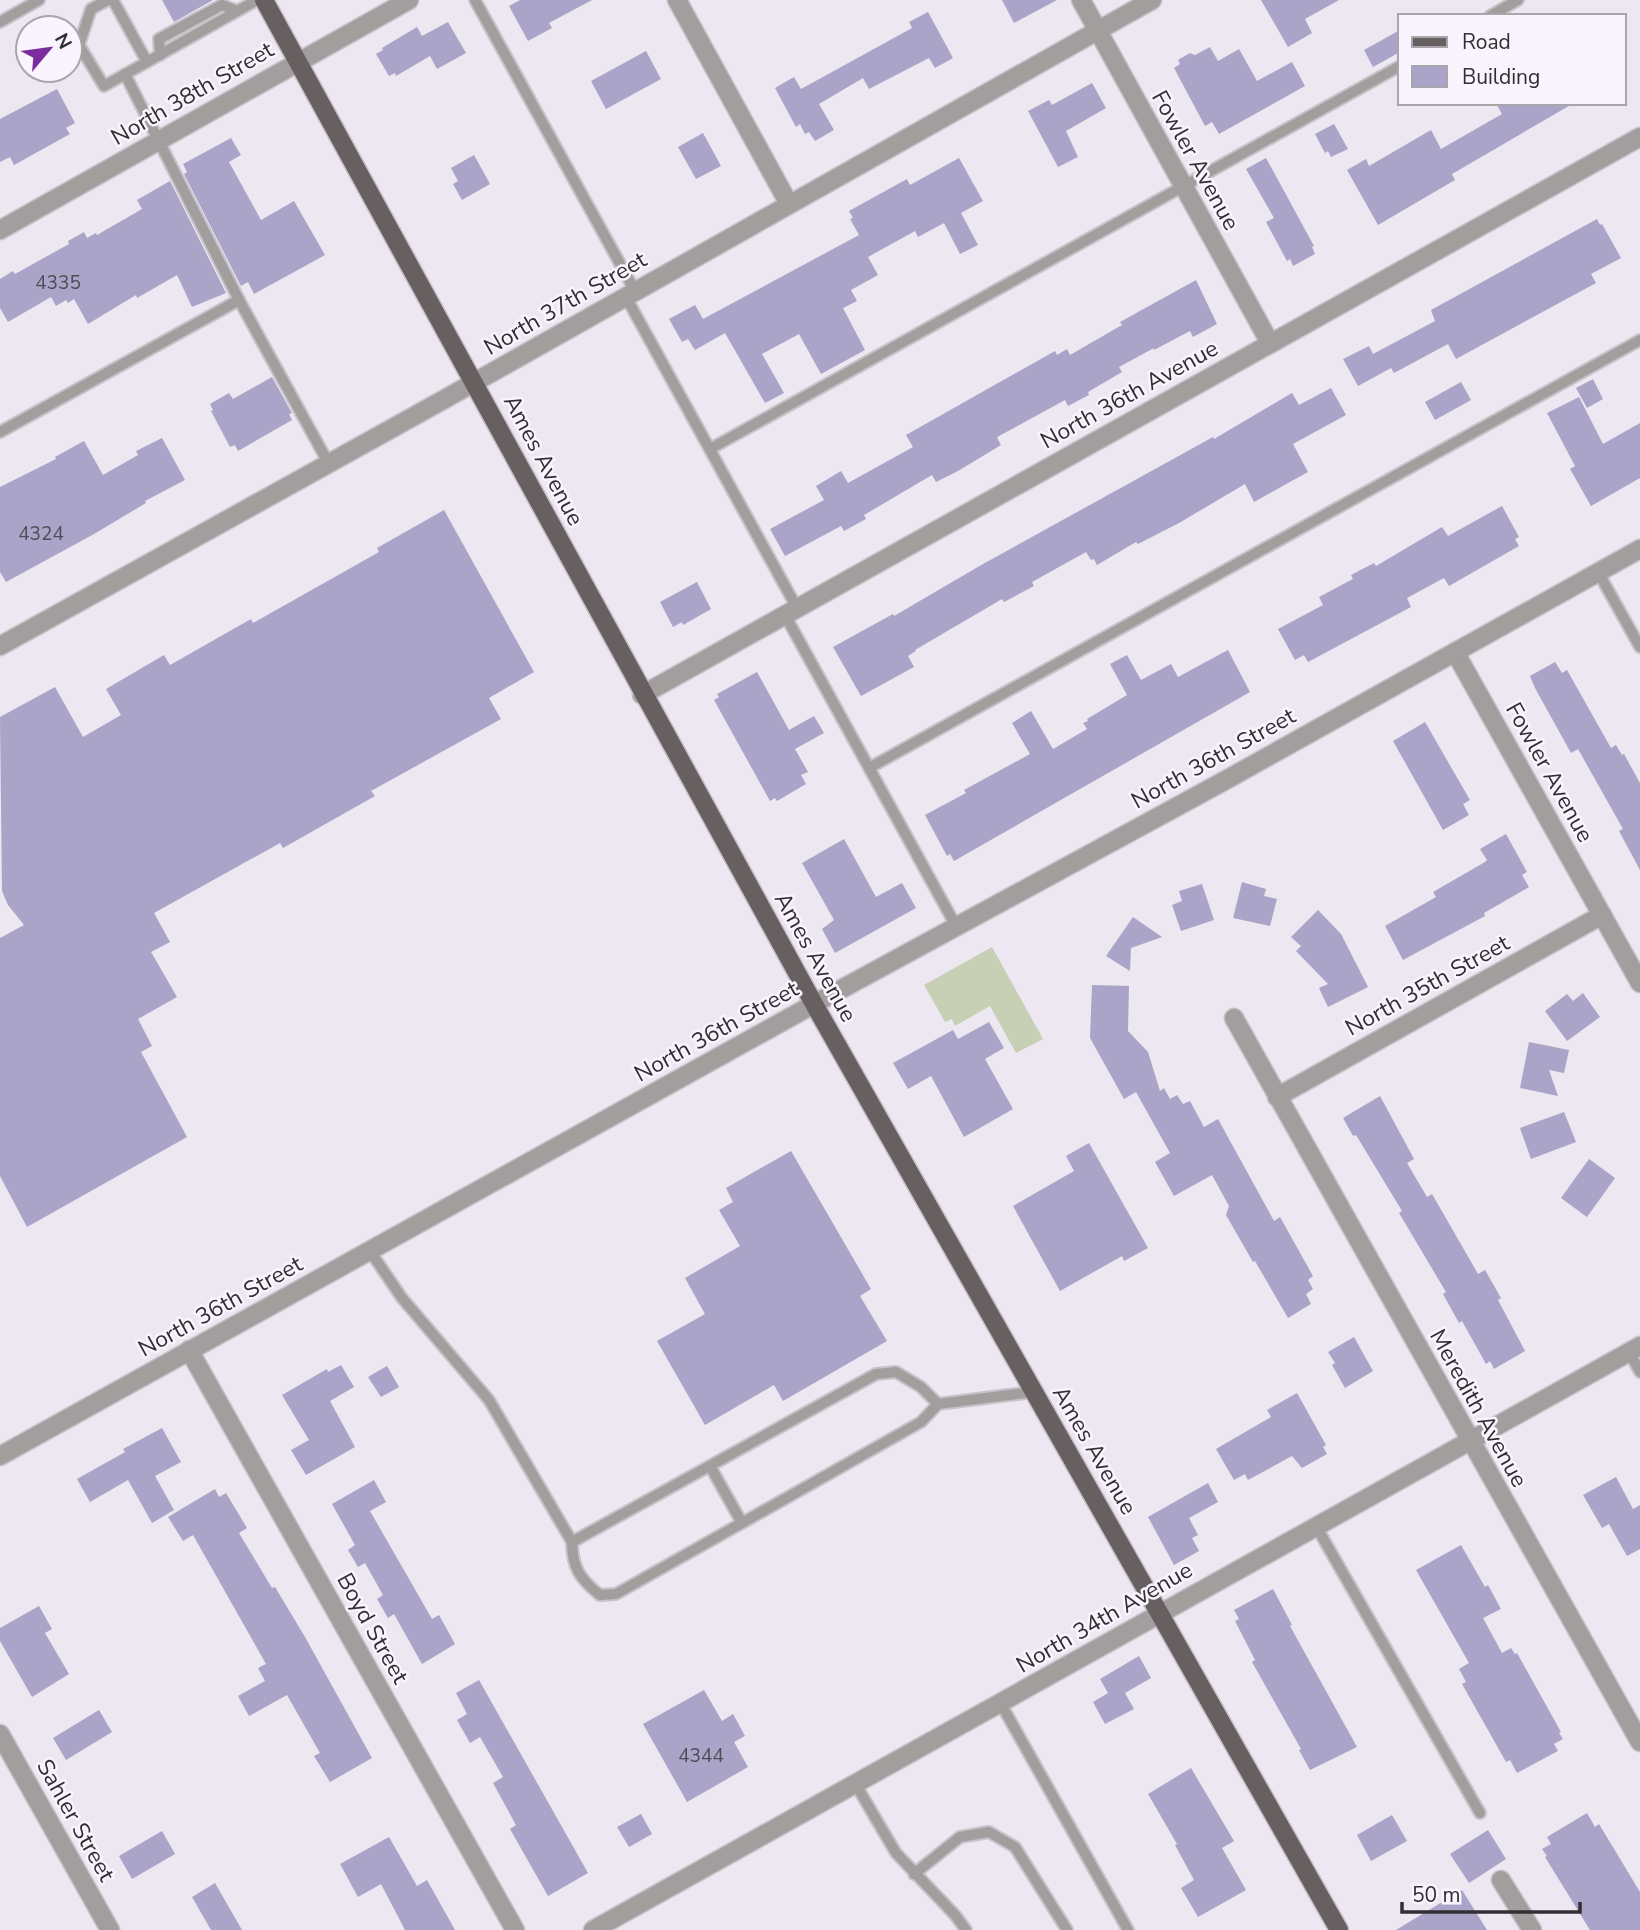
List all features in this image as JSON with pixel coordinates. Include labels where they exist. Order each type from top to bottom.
[{"type":"main road","name":"Ames Avenue","points":[[264,0],[475,382],[642,695],[814,1004],[1339,1930]]},
{"type":"street","name":"North 38th Street","points":[[0,230],[409,0]]},
{"type":"street","points":[[677,0],[789,204]]},
{"type":"street","name":"Fowler Avenue","points":[[1081,0],[1269,343]]},
{"type":"street","name":"North 37th Street","points":[[0,646],[329,464],[1152,0]]},
{"type":"street","name":"North 36th Avenue","points":[[642,695],[1640,137]]},
{"type":"street","name":"North 36th Street","points":[[0,1456],[1640,549]]},
{"type":"street","name":"Fowler Avenue","points":[[1455,652],[1640,983]]},
{"type":"street","name":"North 35th Street","points":[[1277,1097],[1602,915]]},
{"type":"street","name":"Meredith Avenue","points":[[1234,1018],[1640,1742]]},
{"type":"street","name":"North 34th Avenue","points":[[593,1930],[1001,1704],[1161,1614],[1196,1591],[1634,1349]]},
{"type":"street","name":"Boyd Street","points":[[189,1350],[515,1930]]},
{"type":"street","name":"Sahler Street","points":[[0,1734],[110,1930]]},
{"type":"street","points":[[1501,1880],[1532,1930]]},
{"type":"lane","points":[[0,22],[39,0]]},
{"type":"lane","points":[[147,62],[105,1],[91,9],[79,45],[104,86],[160,55],[257,0]]},
{"type":"lane","points":[[475,0],[710,449],[869,768],[956,926]]},
{"type":"lane","points":[[1494,14],[1518,0]]},
{"type":"lane","points":[[710,449],[1398,66]]},
{"type":"lane","points":[[125,74],[239,300],[329,464]]},
{"type":"lane","points":[[0,432],[239,300]]},
{"type":"lane","points":[[869,768],[1640,340]]},
{"type":"lane","points":[[1598,572],[1640,647]]},
{"type":"lane","points":[[370,1251],[402,1298],[489,1400],[572,1542],[572,1559],[583,1582],[600,1595],[616,1594],[921,1422],[938,1404],[1033,1392]]},
{"type":"lane","points":[[1634,1349],[1640,1372]]},
{"type":"lane","points":[[572,1542],[876,1374],[895,1372],[921,1387],[938,1404]]},
{"type":"lane","points":[[710,1466],[742,1523]]},
{"type":"lane","points":[[1316,1526],[1480,1813]]},
{"type":"lane","points":[[1001,1704],[1129,1930]]},
{"type":"lane","points":[[856,1785],[891,1846],[966,1930]]},
{"type":"lane","points":[[914,1874],[960,1837],[989,1832],[1015,1847],[1067,1930]]},
{"type":"green space","points":[[992,947],[1043,1039],[1016,1053],[990,1006],[955,1026],[952,1019],[945,1022],[924,985]]},
{"type":"building","points":[[162,0],[213,0],[174,22]]},
{"type":"building","points":[[520,0],[592,0],[549,23],[552,28],[528,41],[509,6]]},
{"type":"building","points":[[1002,0],[1057,0],[1014,23]]},
{"type":"building","points":[[1261,0],[1339,0],[1305,19],[1312,33],[1288,47]]},
{"type":"building","points":[[928,12],[953,58],[935,68],[929,58],[869,89],[863,78],[819,104],[834,130],[815,141],[809,132],[805,134],[800,124],[796,127],[775,88],[794,77],[801,89],[912,28],[909,22]]},
{"type":"building","points":[[448,22],[466,53],[437,69],[430,56],[396,76],[395,73],[389,76],[376,54],[383,50],[382,48],[417,27],[422,36]]},
{"type":"building","points":[[1398,31],[1398,53],[1373,67],[1364,50]]},
{"type":"building","points":[[1210,47],[1218,61],[1239,49],[1257,81],[1292,62],[1305,86],[1219,134],[1212,122],[1205,126],[1174,68],[1180,64],[1178,60],[1190,53],[1195,55]]},
{"type":"building","points":[[646,51],[661,79],[606,109],[591,81]]},
{"type":"building","points":[[1092,83],[1106,108],[1066,131],[1078,157],[1058,167],[1028,111],[1049,100],[1052,105]]},
{"type":"building","points":[[57,89],[75,123],[66,128],[70,134],[14,165],[10,157],[0,162],[0,119]]},
{"type":"building","points":[[1497,105],[1571,105],[1452,174],[1455,180],[1378,225],[1347,170],[1366,159],[1369,166],[1431,130],[1441,149],[1502,114]]},
{"type":"building","points":[[1334,124],[1348,149],[1331,157],[1328,151],[1325,153],[1315,134]]},
{"type":"building","points":[[703,133],[721,166],[696,179],[678,147]]},
{"type":"building","points":[[231,138],[241,155],[229,162],[261,220],[294,201],[325,255],[254,294],[248,282],[241,286],[184,174],[187,172],[183,164]]},
{"type":"building","points":[[474,155],[490,184],[462,200],[453,184],[458,181],[451,168]]},
{"type":"building","points":[[959,158],[983,201],[961,213],[978,245],[960,254],[944,223],[918,237],[915,231],[868,257],[878,275],[851,290],[857,301],[843,308],[865,350],[821,374],[799,334],[762,354],[784,393],[765,403],[725,333],[695,350],[688,339],[682,342],[669,319],[695,305],[703,319],[859,235],[850,219],[853,218],[849,211],[907,179],[910,185]]},
{"type":"building","points":[[1266,158],[1314,246],[1312,247],[1315,254],[1293,266],[1290,259],[1287,261],[1266,222],[1274,218],[1246,169]]},
{"type":"building","points":[[170,181],[226,293],[192,307],[177,275],[137,298],[136,295],[88,324],[74,299],[56,306],[51,297],[8,322],[0,308],[0,279],[13,271],[15,274],[69,244],[68,241],[84,232],[87,238],[96,233],[97,235],[142,209],[137,200]]},
{"type":"building","points":[[1597,219],[1621,258],[1591,274],[1596,283],[1456,359],[1448,344],[1394,373],[1391,368],[1358,386],[1343,359],[1369,346],[1373,354],[1435,321],[1431,310]]},
{"type":"building","points":[[1196,280],[1217,324],[1193,337],[1190,331],[1154,348],[1119,367],[1122,372],[1088,392],[1089,395],[1068,406],[1065,400],[999,436],[997,438],[1001,445],[958,471],[936,482],[932,475],[864,515],[866,519],[844,531],[841,526],[785,556],[770,529],[824,500],[816,486],[841,471],[848,483],[913,447],[906,435],[1055,351],[1057,355],[1067,349],[1070,355],[1122,325],[1120,322]]},
{"type":"building","points":[[272,377],[292,413],[289,414],[292,420],[238,451],[235,445],[230,447],[210,404],[229,393],[233,399]]},
{"type":"building","points":[[1593,379],[1603,399],[1587,408],[1576,388]]},
{"type":"building","points":[[1461,382],[1471,400],[1435,420],[1425,402]]},
{"type":"building","points":[[1331,388],[1346,415],[1293,444],[1308,472],[1254,502],[1245,484],[1179,523],[1138,544],[1136,542],[1097,565],[1086,552],[1032,582],[1034,586],[1004,602],[1002,599],[915,650],[908,656],[914,667],[861,696],[833,647],[893,614],[894,616],[1213,437],[1214,439],[1292,393],[1299,405]]},
{"type":"building","points":[[1579,397],[1603,444],[1640,423],[1640,478],[1591,506],[1570,469],[1575,466],[1547,413]]},
{"type":"building","points":[[162,438],[185,480],[6,582],[0,572],[0,487],[56,459],[55,457],[84,441],[103,475],[138,455],[136,451]]},
{"type":"building","points":[[1502,506],[1519,537],[1515,539],[1519,546],[1449,586],[1444,578],[1407,598],[1411,607],[1308,662],[1304,655],[1295,660],[1278,629],[1323,605],[1319,597],[1353,579],[1351,575],[1374,563],[1376,566],[1442,527],[1448,536]]},
{"type":"building","points":[[444,510],[534,672],[489,698],[501,719],[371,791],[375,796],[283,848],[280,843],[154,913],[170,942],[151,952],[177,997],[138,1019],[152,1046],[141,1052],[187,1137],[27,1227],[0,1176],[0,938],[24,925],[8,905],[2,891],[0,717],[55,687],[83,737],[121,715],[106,689],[164,655],[170,665],[251,619],[253,623],[379,552],[377,548]]},
{"type":"building","points":[[697,582],[711,609],[683,625],[682,622],[673,627],[660,602]]},
{"type":"building","points":[[1228,650],[1250,692],[954,861],[950,854],[947,856],[925,815],[1030,754],[1012,723],[1031,711],[1053,749],[1087,729],[1083,723],[1088,721],[1087,719],[1127,695],[1110,664],[1127,655],[1141,680],[1171,664],[1178,677]]},
{"type":"building","points":[[1555,662],[1562,673],[1567,670],[1611,748],[1616,745],[1622,755],[1624,754],[1640,783],[1640,870],[1619,831],[1623,829],[1578,749],[1571,753],[1530,676]]},
{"type":"building","points":[[757,672],[789,730],[814,716],[824,733],[795,749],[808,772],[801,775],[806,784],[777,801],[775,798],[770,801],[714,700],[719,697],[717,694]]},
{"type":"building","points":[[1425,722],[1470,800],[1463,804],[1469,815],[1443,830],[1393,741]]},
{"type":"building","points":[[1506,834],[1527,872],[1522,875],[1529,887],[1484,913],[1485,916],[1403,960],[1385,926],[1436,897],[1433,892],[1485,862],[1487,860],[1480,849]]},
{"type":"building","points":[[844,839],[876,897],[902,883],[916,908],[835,953],[822,929],[834,920],[802,863]]},
{"type":"building","points":[[1242,882],[1266,889],[1264,896],[1277,899],[1270,926],[1233,918]]},
{"type":"building","points":[[1202,884],[1214,920],[1181,931],[1172,905],[1182,901],[1179,891]]},
{"type":"building","points":[[1318,910],[1341,934],[1368,987],[1328,1007],[1319,988],[1328,984],[1296,951],[1301,946],[1291,937]]},
{"type":"building","points":[[1133,917],[1162,937],[1131,948],[1130,971],[1106,956]]},
{"type":"building","points":[[1092,985],[1129,986],[1128,1031],[1148,1052],[1160,1091],[1164,1088],[1170,1099],[1177,1095],[1183,1104],[1190,1101],[1204,1127],[1218,1119],[1274,1221],[1280,1217],[1313,1276],[1308,1280],[1313,1289],[1306,1294],[1311,1304],[1288,1318],[1226,1215],[1229,1206],[1212,1175],[1174,1196],[1155,1162],[1170,1153],[1136,1092],[1124,1099],[1090,1038]]},
{"type":"building","points":[[1583,993],[1600,1017],[1567,1041],[1545,1011],[1567,994],[1573,1001]]},
{"type":"building","points":[[989,1022],[1004,1048],[985,1059],[1013,1109],[964,1137],[931,1076],[908,1089],[893,1063],[953,1030],[958,1039]]},
{"type":"building","points":[[1529,1042],[1569,1050],[1564,1073],[1549,1070],[1558,1096],[1520,1088]]},
{"type":"building","points":[[1380,1096],[1414,1159],[1407,1163],[1427,1197],[1432,1194],[1478,1274],[1485,1270],[1525,1351],[1494,1369],[1490,1361],[1486,1364],[1462,1321],[1459,1323],[1443,1294],[1446,1292],[1399,1213],[1402,1211],[1343,1118]]},
{"type":"building","points":[[1564,1112],[1576,1142],[1531,1159],[1520,1128]]},
{"type":"building","points":[[1089,1143],[1148,1248],[1124,1261],[1122,1256],[1060,1291],[1013,1206],[1074,1171],[1066,1156]]},
{"type":"building","points":[[791,1151],[871,1289],[860,1296],[887,1341],[783,1401],[774,1385],[705,1425],[657,1341],[705,1314],[685,1278],[740,1246],[719,1210],[733,1202],[726,1188]]},
{"type":"building","points":[[1589,1159],[1615,1178],[1587,1217],[1561,1198]]},
{"type":"building","points":[[1354,1337],[1373,1371],[1345,1388],[1328,1352]]},
{"type":"building","points":[[341,1365],[354,1387],[330,1401],[355,1447],[306,1475],[291,1450],[309,1440],[282,1395],[327,1369],[328,1372]]},
{"type":"building","points":[[387,1366],[399,1387],[381,1397],[368,1377]]},
{"type":"building","points":[[1297,1393],[1326,1445],[1323,1447],[1327,1454],[1302,1468],[1292,1456],[1248,1480],[1245,1474],[1234,1480],[1216,1449],[1271,1417],[1267,1410]]},
{"type":"building","points":[[162,1428],[181,1462],[155,1476],[174,1510],[152,1523],[128,1480],[90,1502],[77,1479]]},
{"type":"building","points":[[1616,1477],[1633,1509],[1640,1505],[1640,1549],[1627,1556],[1609,1524],[1602,1528],[1583,1495]]},
{"type":"building","points":[[374,1480],[386,1502],[370,1511],[432,1619],[439,1615],[455,1644],[422,1664],[394,1614],[388,1618],[377,1599],[383,1595],[365,1563],[358,1567],[348,1550],[355,1545],[332,1504]]},
{"type":"building","points":[[1208,1483],[1218,1502],[1189,1518],[1198,1535],[1192,1538],[1199,1551],[1174,1565],[1148,1517]]},
{"type":"building","points":[[215,1489],[219,1497],[226,1493],[247,1528],[239,1533],[305,1637],[372,1758],[330,1782],[314,1756],[320,1753],[287,1695],[249,1716],[238,1696],[265,1681],[258,1668],[266,1664],[193,1535],[183,1541],[168,1517]]},
{"type":"building","points":[[1461,1545],[1501,1609],[1483,1618],[1502,1653],[1511,1648],[1517,1653],[1563,1739],[1554,1744],[1558,1751],[1517,1773],[1510,1760],[1506,1762],[1462,1684],[1466,1682],[1459,1669],[1469,1663],[1416,1570]]},
{"type":"building","points":[[1273,1589],[1292,1625],[1290,1626],[1357,1747],[1310,1770],[1252,1662],[1255,1660],[1235,1621],[1239,1619],[1234,1610]]},
{"type":"building","points":[[39,1606],[52,1629],[45,1633],[69,1674],[32,1697],[0,1641],[0,1628]]},
{"type":"building","points":[[1139,1656],[1151,1678],[1125,1693],[1134,1709],[1105,1724],[1093,1702],[1108,1693],[1100,1679]]},
{"type":"building","points":[[479,1680],[588,1873],[548,1896],[510,1829],[516,1825],[493,1783],[503,1777],[480,1737],[470,1743],[457,1720],[467,1714],[456,1693]]},
{"type":"building","points":[[704,1690],[722,1721],[733,1714],[745,1736],[734,1742],[748,1767],[687,1802],[643,1724]]},
{"type":"building","points":[[99,1710],[112,1732],[66,1760],[53,1738]]},
{"type":"building","points":[[1191,1768],[1234,1841],[1222,1848],[1246,1890],[1198,1917],[1181,1888],[1194,1880],[1148,1794]]},
{"type":"building","points":[[1587,1813],[1595,1827],[1599,1824],[1640,1892],[1640,1930],[1590,1930],[1545,1857],[1547,1856],[1542,1849],[1551,1844],[1547,1837]]},
{"type":"building","points":[[641,1814],[652,1834],[629,1847],[617,1827]]},
{"type":"building","points":[[1392,1815],[1407,1841],[1371,1861],[1357,1835]]},
{"type":"building","points":[[1488,1830],[1506,1859],[1469,1883],[1450,1854]]},
{"type":"building","points":[[162,1831],[175,1854],[132,1879],[119,1856]]},
{"type":"building","points":[[389,1837],[417,1886],[427,1880],[455,1930],[405,1930],[381,1884],[358,1897],[340,1864]]},
{"type":"building","points":[[215,1883],[242,1930],[211,1930],[192,1897]]},
{"type":"building","points":[[1462,1890],[1487,1930],[1396,1930]]}]
